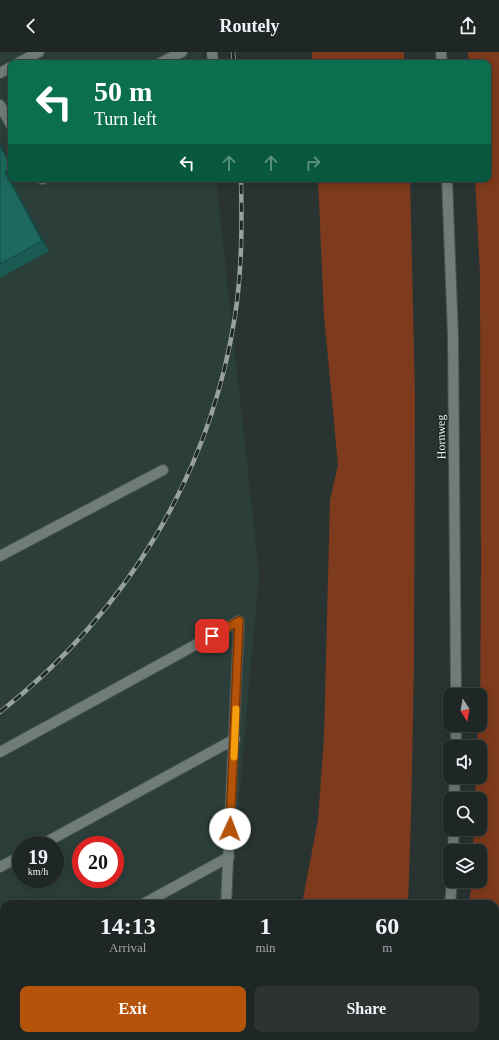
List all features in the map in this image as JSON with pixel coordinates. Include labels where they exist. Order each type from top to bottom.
[{"type":"street","points":[[24,60],[39,52]]},
{"type":"street","points":[[166,60],[182,52]]},
{"type":"street","points":[[0,105],[8,120]]},
{"type":"street","name":"Hornweg","points":[[447,182],[453,336],[456,688]]},
{"type":"street","points":[[0,556],[163,470]]},
{"type":"street","points":[[0,752],[239,621],[226,900]]},
{"type":"street","points":[[57,836],[234,739]]},
{"type":"street","points":[[150,900],[229,857]]},
{"type":"street","points":[[0,867],[12,861]]},
{"type":"street","points":[[450,900],[451,888]]},
{"type":"shaded area","points":[[0,52],[202,52],[203,60],[8,60],[8,182],[216,182],[259,573],[230,900],[0,900]]},
{"type":"shaded area","points":[[312,52],[404,52],[404,60],[312,60]]},
{"type":"shaded area","points":[[468,52],[499,52],[499,900],[470,900],[471,888],[487,888],[487,844],[473,844],[474,836],[487,836],[487,792],[475,792],[476,784],[487,784],[487,740],[477,740],[478,732],[487,732],[487,688],[480,688],[480,272],[475,182],[491,182],[491,60],[469,60]]},
{"type":"shaded area","points":[[318,182],[410,182],[415,395],[414,665],[408,900],[303,900],[318,820],[324,737],[330,500],[338,465],[324,315]]},
{"type":"building","points":[[0,146],[8,161],[8,170],[5,172],[8,178],[8,182],[10,182],[42,241],[0,264]]},
{"type":"railway","points":[[233,52],[234,60]]},
{"type":"railway","points":[[0,712],[45,673],[86,631],[123,585],[155,536],[183,485],[205,431],[223,375],[235,316],[241,248],[241,182]]},
{"type":"slow traffic","points":[[234,757],[236,709]]},
{"type":"route","points":[[212,636],[239,621],[230,829]]}]
